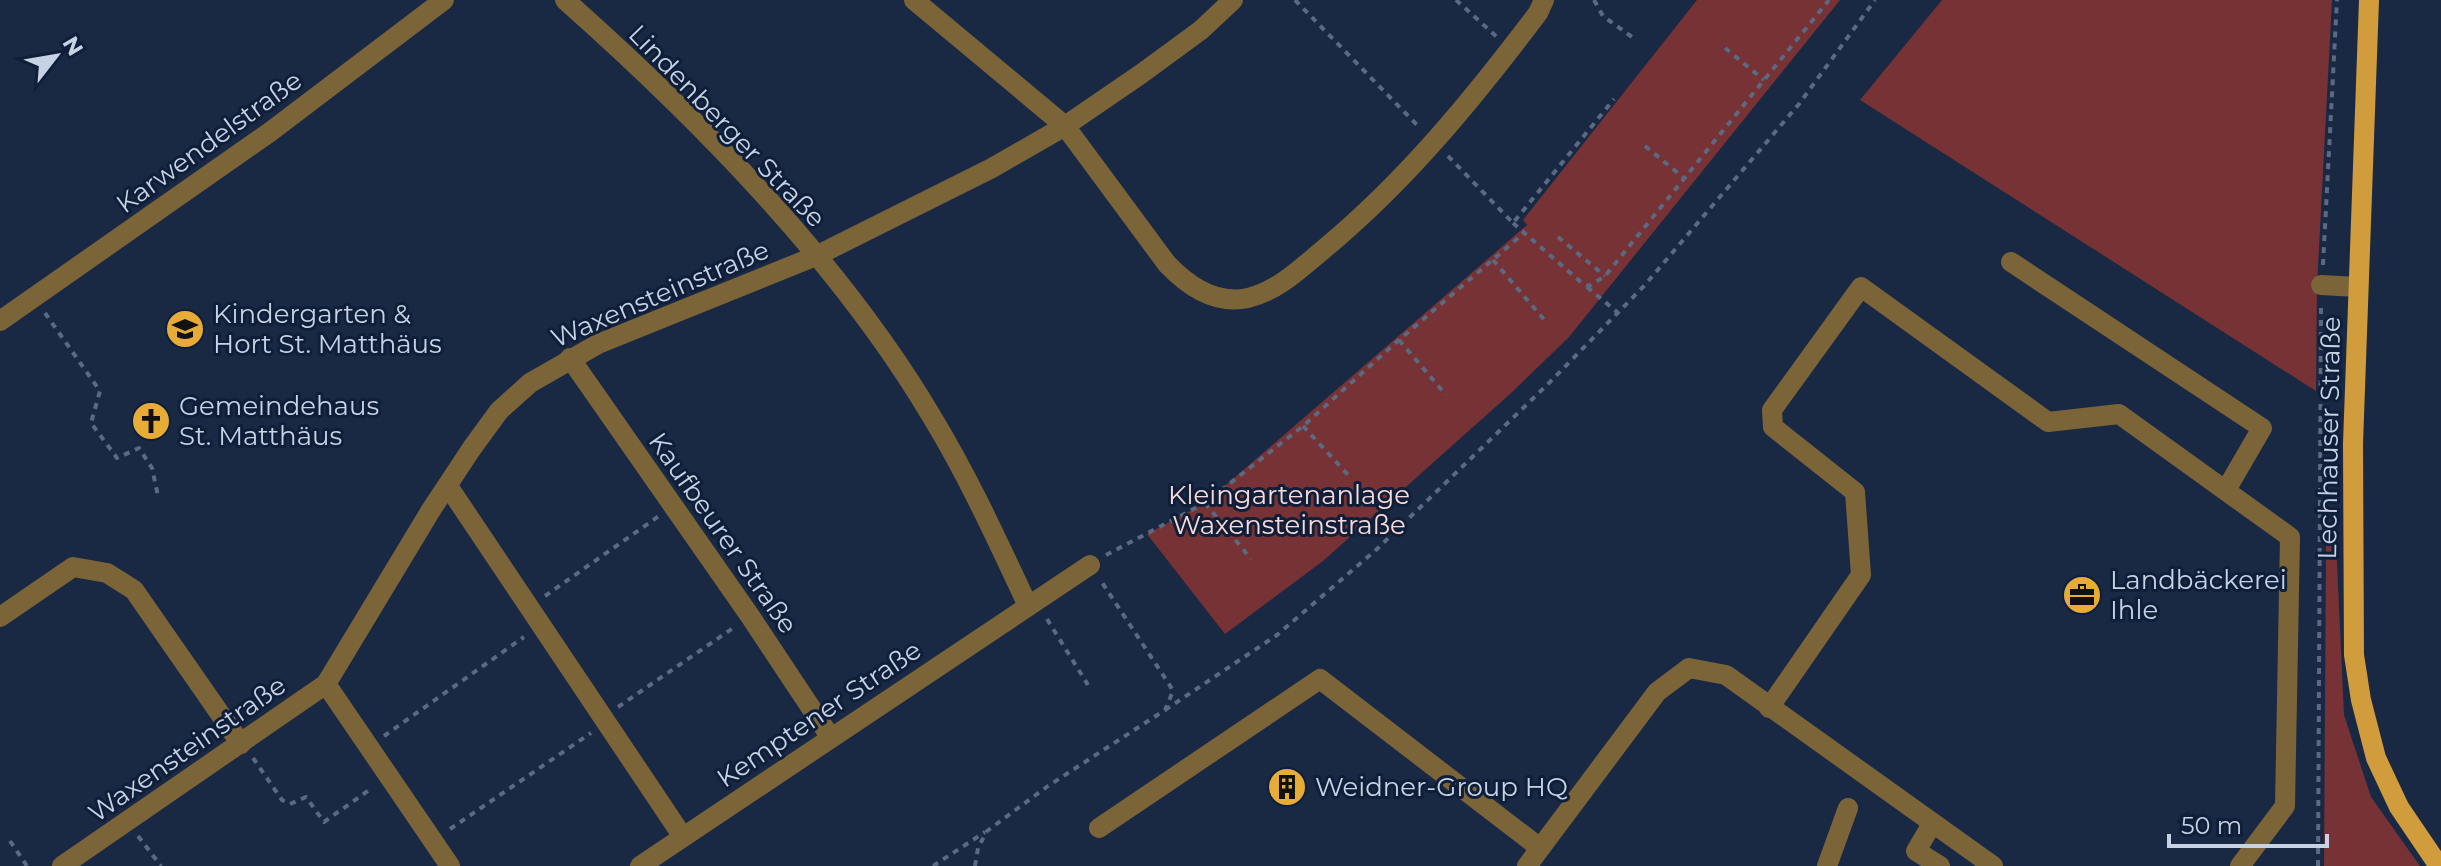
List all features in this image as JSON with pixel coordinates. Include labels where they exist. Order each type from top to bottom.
[{"type":"main road","name":"Lechhauser Straße","points":[[2369,0],[2353,444],[2354,655],[2361,700],[2376,758],[2399,807],[2438,862]]},
{"type":"street","name":"Karwendelstraße","points":[[0,321],[270,132],[444,0]]},
{"type":"street","name":"Lindenberger Straße","points":[[565,0],[672,99],[816,256]]},
{"type":"street","points":[[914,0],[1065,126],[1186,284],[1227,299],[1246,298],[1267,291],[1287,279],[1386,193],[1435,143],[1538,13],[1544,0]]},
{"type":"street","name":"Waxensteinstraße","points":[[62,866],[326,684],[431,510],[499,411],[530,383],[598,344],[816,256],[992,168],[1065,126],[1201,30],[1233,0]]},
{"type":"street","points":[[816,256],[875,331],[931,415],[1032,604]]},
{"type":"street","points":[[2011,262],[2262,428],[2226,490]]},
{"type":"street","points":[[2321,285],[2358,287]]},
{"type":"street","points":[[1769,708],[1861,575],[1855,492],[1773,427],[1772,410],[1861,287],[2048,422],[2119,414],[2290,537],[2285,806],[2240,866]]},
{"type":"street","name":"Kaufbeurer Straße","points":[[570,358],[831,738]]},
{"type":"street","points":[[448,486],[683,837]]},
{"type":"street","name":"Kemptener Straße","points":[[640,866],[1090,565]]},
{"type":"street","points":[[0,617],[73,567],[107,573],[134,590],[242,744]]},
{"type":"street","points":[[1527,866],[1657,692],[1689,668],[1726,675],[1993,866]]},
{"type":"street","points":[[1099,828],[1320,679],[1540,848]]},
{"type":"street","points":[[326,684],[450,866]]},
{"type":"street","points":[[1827,866],[1848,808]]},
{"type":"street","points":[[1932,824],[1916,851],[1940,866]]},
{"type":"path","points":[[1295,0],[1513,223],[1618,313]]},
{"type":"path","points":[[1456,0],[1510,49]]},
{"type":"path","points":[[1594,0],[1603,16],[1632,37]]},
{"type":"path","points":[[1582,283],[1589,286],[1596,284],[1605,276],[1829,0]]},
{"type":"path","points":[[933,866],[1277,635],[1377,549],[1644,286],[1799,104],[1875,0]]},
{"type":"path","name":"Lechhauser Straße","points":[[2318,866],[2321,285],[2337,0]]},
{"type":"path","points":[[1725,48],[1764,80]]},
{"type":"path","points":[[1513,223],[1614,99]]},
{"type":"path","points":[[1645,146],[1684,178]]},
{"type":"path","points":[[1165,710],[1173,691],[1090,565],[1205,503],[1303,426],[1524,233]]},
{"type":"path","points":[[1558,237],[1605,276]]},
{"type":"path","points":[[1493,260],[1547,323]]},
{"type":"path","points":[[34,298],[100,391],[91,423],[117,458],[139,448],[152,468],[158,496]]},
{"type":"path","points":[[1399,340],[1446,395]]},
{"type":"path","points":[[1303,426],[1350,477]]},
{"type":"path","points":[[1205,503],[1251,559]]},
{"type":"path","points":[[530,607],[674,506]]},
{"type":"path","points":[[1032,604],[1088,685]]},
{"type":"path","points":[[433,841],[750,616]]},
{"type":"path","points":[[369,747],[542,624]]},
{"type":"path","points":[[242,744],[282,800],[290,804],[306,797],[324,822],[389,777]]},
{"type":"path","points":[[126,822],[161,866]]},
{"type":"path","points":[[975,866],[978,848],[987,831]]},
{"type":"path","points":[[10,841],[27,866]]},
{"type":"green space","name":"Kleingartenanlage Waxensteinstraße","points":[[1697,0],[1840,0],[1569,337],[1510,394],[1323,561],[1225,634],[1147,534],[1205,503],[1527,225],[1523,220]]},
{"type":"green space","points":[[1942,0],[2332,0],[2317,286],[2316,391],[1860,100]]},
{"type":"green space","points":[[2336,541],[2344,715],[2371,797],[2420,866],[2324,866],[2326,544]]},
{"type":"place","name":"Kindergarten & Hort St. Matthäus","points":[[185,329]]},
{"type":"place","name":"Gemeindehaus St. Matthäus","points":[[151,421]]},
{"type":"place","name":"Landbäckerei Ihle","points":[[2082,595]]},
{"type":"place","name":"Weidner-Group HQ","points":[[1287,787]]}]
